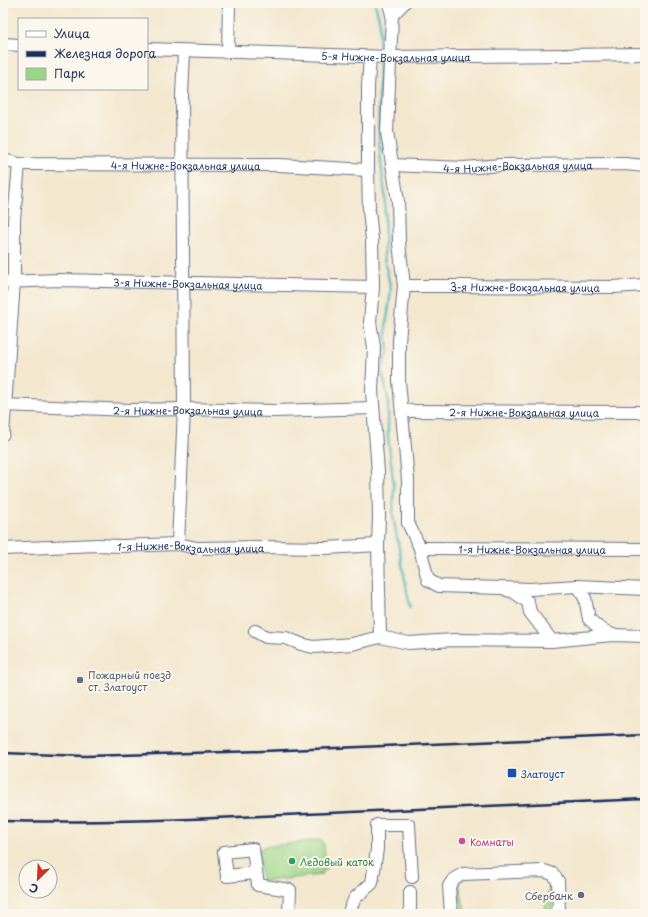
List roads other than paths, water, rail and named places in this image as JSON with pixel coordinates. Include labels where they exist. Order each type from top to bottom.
[{"type":"street","points":[[228,52],[229,3]]},
{"type":"street","points":[[389,3],[392,15],[387,132],[398,201],[399,243],[404,286],[399,341],[399,381],[408,480],[408,523],[420,548],[428,580],[439,586],[530,589],[578,586],[645,589]]},
{"type":"street","points":[[392,15],[404,3]]},
{"type":"street","points":[[3,44],[18,45]]},
{"type":"street","name":"5-я Нижне-Вокзальная улица","points":[[148,49],[370,57],[645,54]]},
{"type":"street","points":[[178,544],[184,409],[182,95],[184,51]]},
{"type":"street","points":[[370,57],[368,86],[368,170],[373,287],[370,322],[374,347],[372,391],[379,516],[378,545],[380,637]]},
{"type":"street","name":"4-я Нижне-Вокзальная улица","points":[[3,160],[19,164],[183,166],[279,165],[368,170]]},
{"type":"street","points":[[3,434],[8,282],[19,164]]},
{"type":"street","name":"4-я Нижне-Вокзальная улица","points":[[392,165],[464,168],[501,164],[626,164],[645,166]]},
{"type":"street","name":"3-я Нижне-Вокзальная улица","points":[[8,282],[60,280],[373,287]]},
{"type":"street","name":"3-я Нижне-Вокзальная улица","points":[[404,286],[613,287],[645,285]]},
{"type":"street","name":"2-я Нижне-Вокзальная улица","points":[[4,405],[130,410],[184,409],[275,411],[373,408]]},
{"type":"street","name":"2-я Нижне-Вокзальная улица","points":[[402,411],[645,412]]},
{"type":"street","name":"1-я Нижне-Вокзальная улица","points":[[3,549],[97,545],[120,546],[178,544],[197,548],[326,548],[378,545]]},
{"type":"street","name":"1-я Нижне-Вокзальная улица","points":[[420,548],[645,549]]},
{"type":"street","points":[[578,586],[585,598],[589,619],[598,627],[612,635]]},
{"type":"street","points":[[503,588],[514,592],[528,602],[530,612],[552,641]]},
{"type":"street","points":[[255,631],[266,636],[286,638],[313,647],[352,644],[380,637],[408,643],[453,640],[552,641],[612,635],[645,636]]},
{"type":"street","points":[[348,914],[355,898],[372,884],[377,849],[377,825],[409,825],[412,877]]},
{"type":"street","points":[[255,873],[227,876],[224,852],[253,849],[258,885],[290,890],[289,914]]},
{"type":"street","points":[[451,914],[449,886],[454,879],[463,874],[544,871],[553,874],[558,881],[559,914]]},
{"type":"street","points":[[410,892],[410,914]]},
{"type":"waterway","points":[[375,3],[380,23],[379,54]]},
{"type":"waterway","points":[[379,61],[379,139],[385,194],[384,258],[391,290],[386,327],[388,353],[382,370],[388,399],[388,438],[394,487],[393,516],[410,607]]},
{"type":"railway","points":[[3,753],[85,756],[263,751],[645,735]]},
{"type":"railway","points":[[3,821],[68,822],[164,820],[645,799]]},
{"type":"place","name":"Пожарный поезд ст. Златоуст","points":[[80,680]]},
{"type":"place","name":"Златоуст","points":[[512,773]]},
{"type":"place","name":"Комнаты","points":[[462,841]]},
{"type":"place","name":"Ледовый каток","points":[[292,861]]},
{"type":"place","name":"Сбербанк","points":[[581,895]]}]
